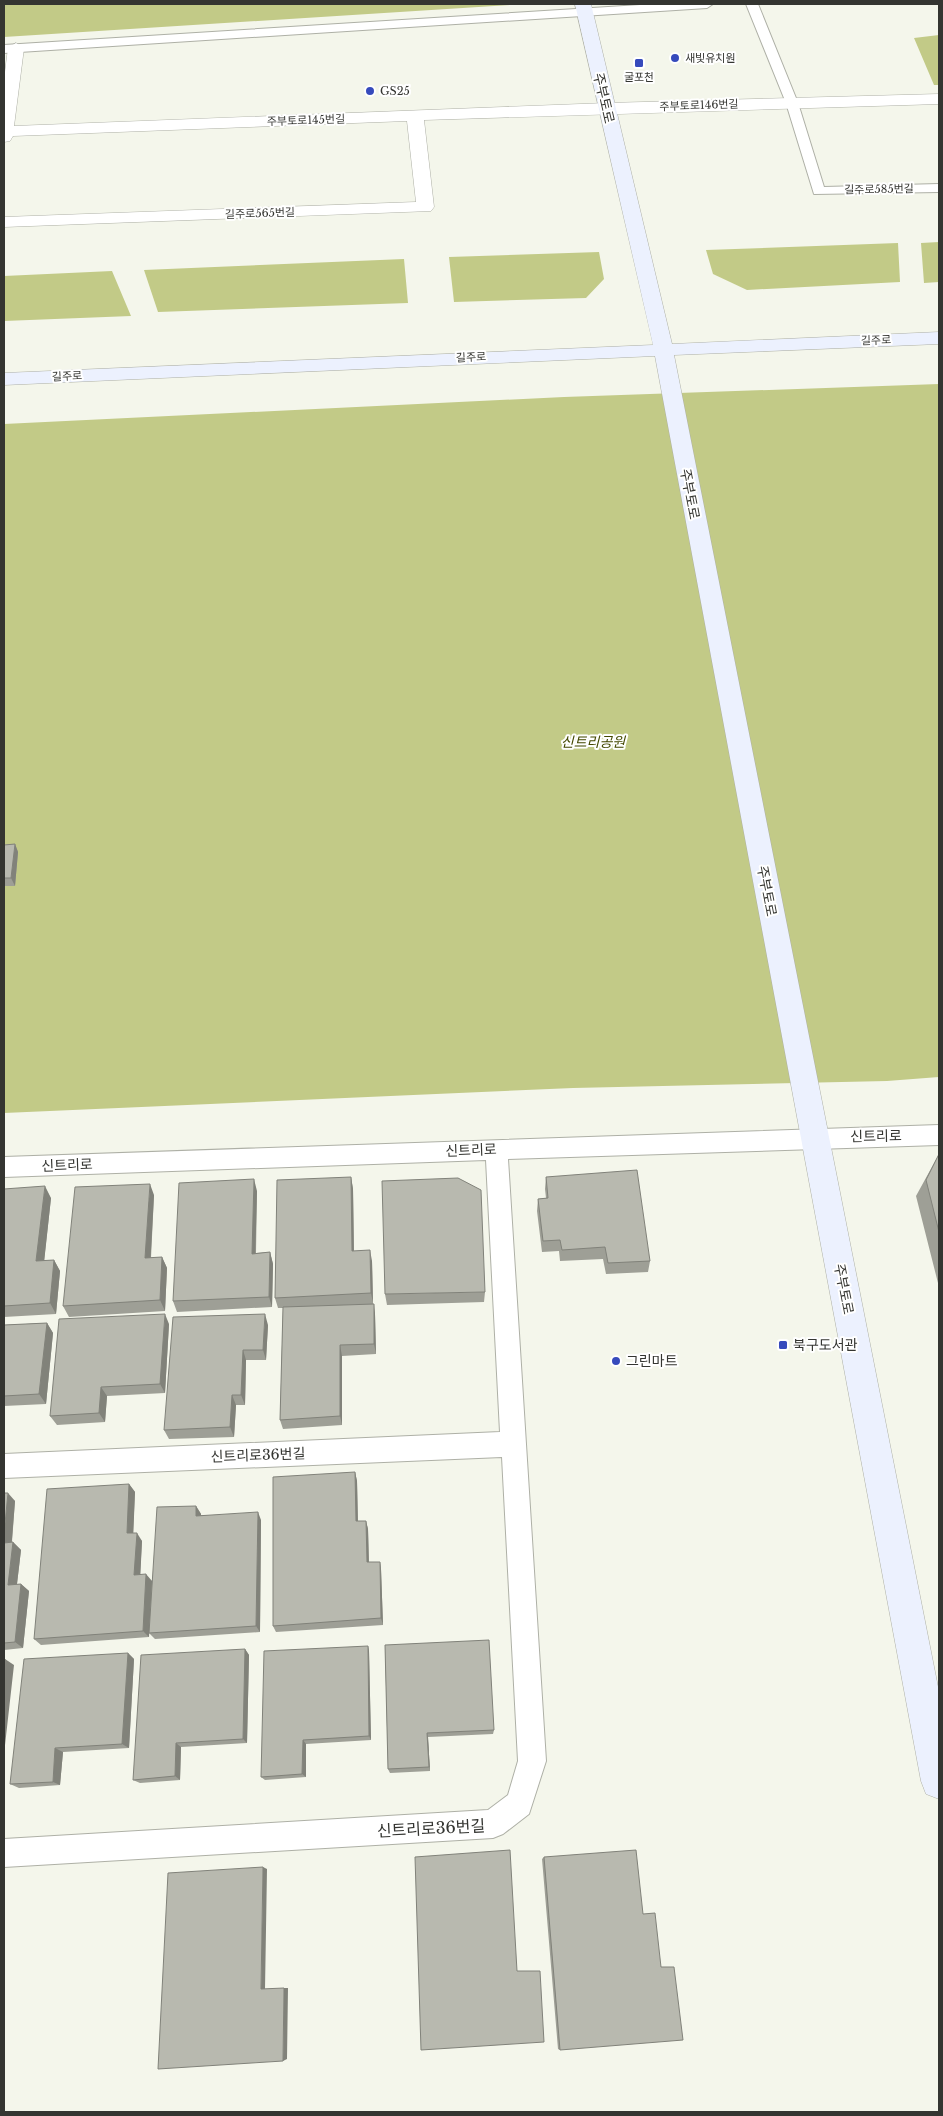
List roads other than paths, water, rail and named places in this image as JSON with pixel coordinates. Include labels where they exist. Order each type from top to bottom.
[{"type":"main road","name":"주부토로","points":[[584,8],[663,348],[939,1781]]},
{"type":"main road","name":"길주로","points":[[4,379],[663,348],[939,338]]},
{"type":"street","points":[[4,137],[10,49]]},
{"type":"street","name":"주부토로146번길","points":[[607,108],[939,99]]},
{"type":"street","name":"주부토로145번길","points":[[4,131],[607,108]]},
{"type":"street","name":"길주로565번길","points":[[4,222],[425,207],[415,116]]},
{"type":"lane","points":[[10,49],[584,8],[707,4]]},
{"type":"lane","points":[[752,4],[792,103]]},
{"type":"lane","name":"길주로585번길","points":[[792,103],[819,191],[939,188]]},
{"type":"lane","name":"신트리로","points":[[4,1167],[939,1135]]},
{"type":"lane","name":"신트리로36번길","points":[[4,1853],[493,1824],[519,1804],[532,1761],[496,1149]]},
{"type":"lane","name":"신트리로36번길","points":[[4,1466],[513,1444]]},
{"type":"place","name":"새빛유치원","points":[[675,58]]},
{"type":"place","name":"굴포천","points":[[639,63]]},
{"type":"place","name":"GS25","points":[[370,91]]},
{"type":"place","name":"북구도서관","points":[[783,1345]]},
{"type":"place","name":"그린마트","points":[[616,1361]]},
{"type":"park label","name":"신트리공원","points":[[593,742]]}]
